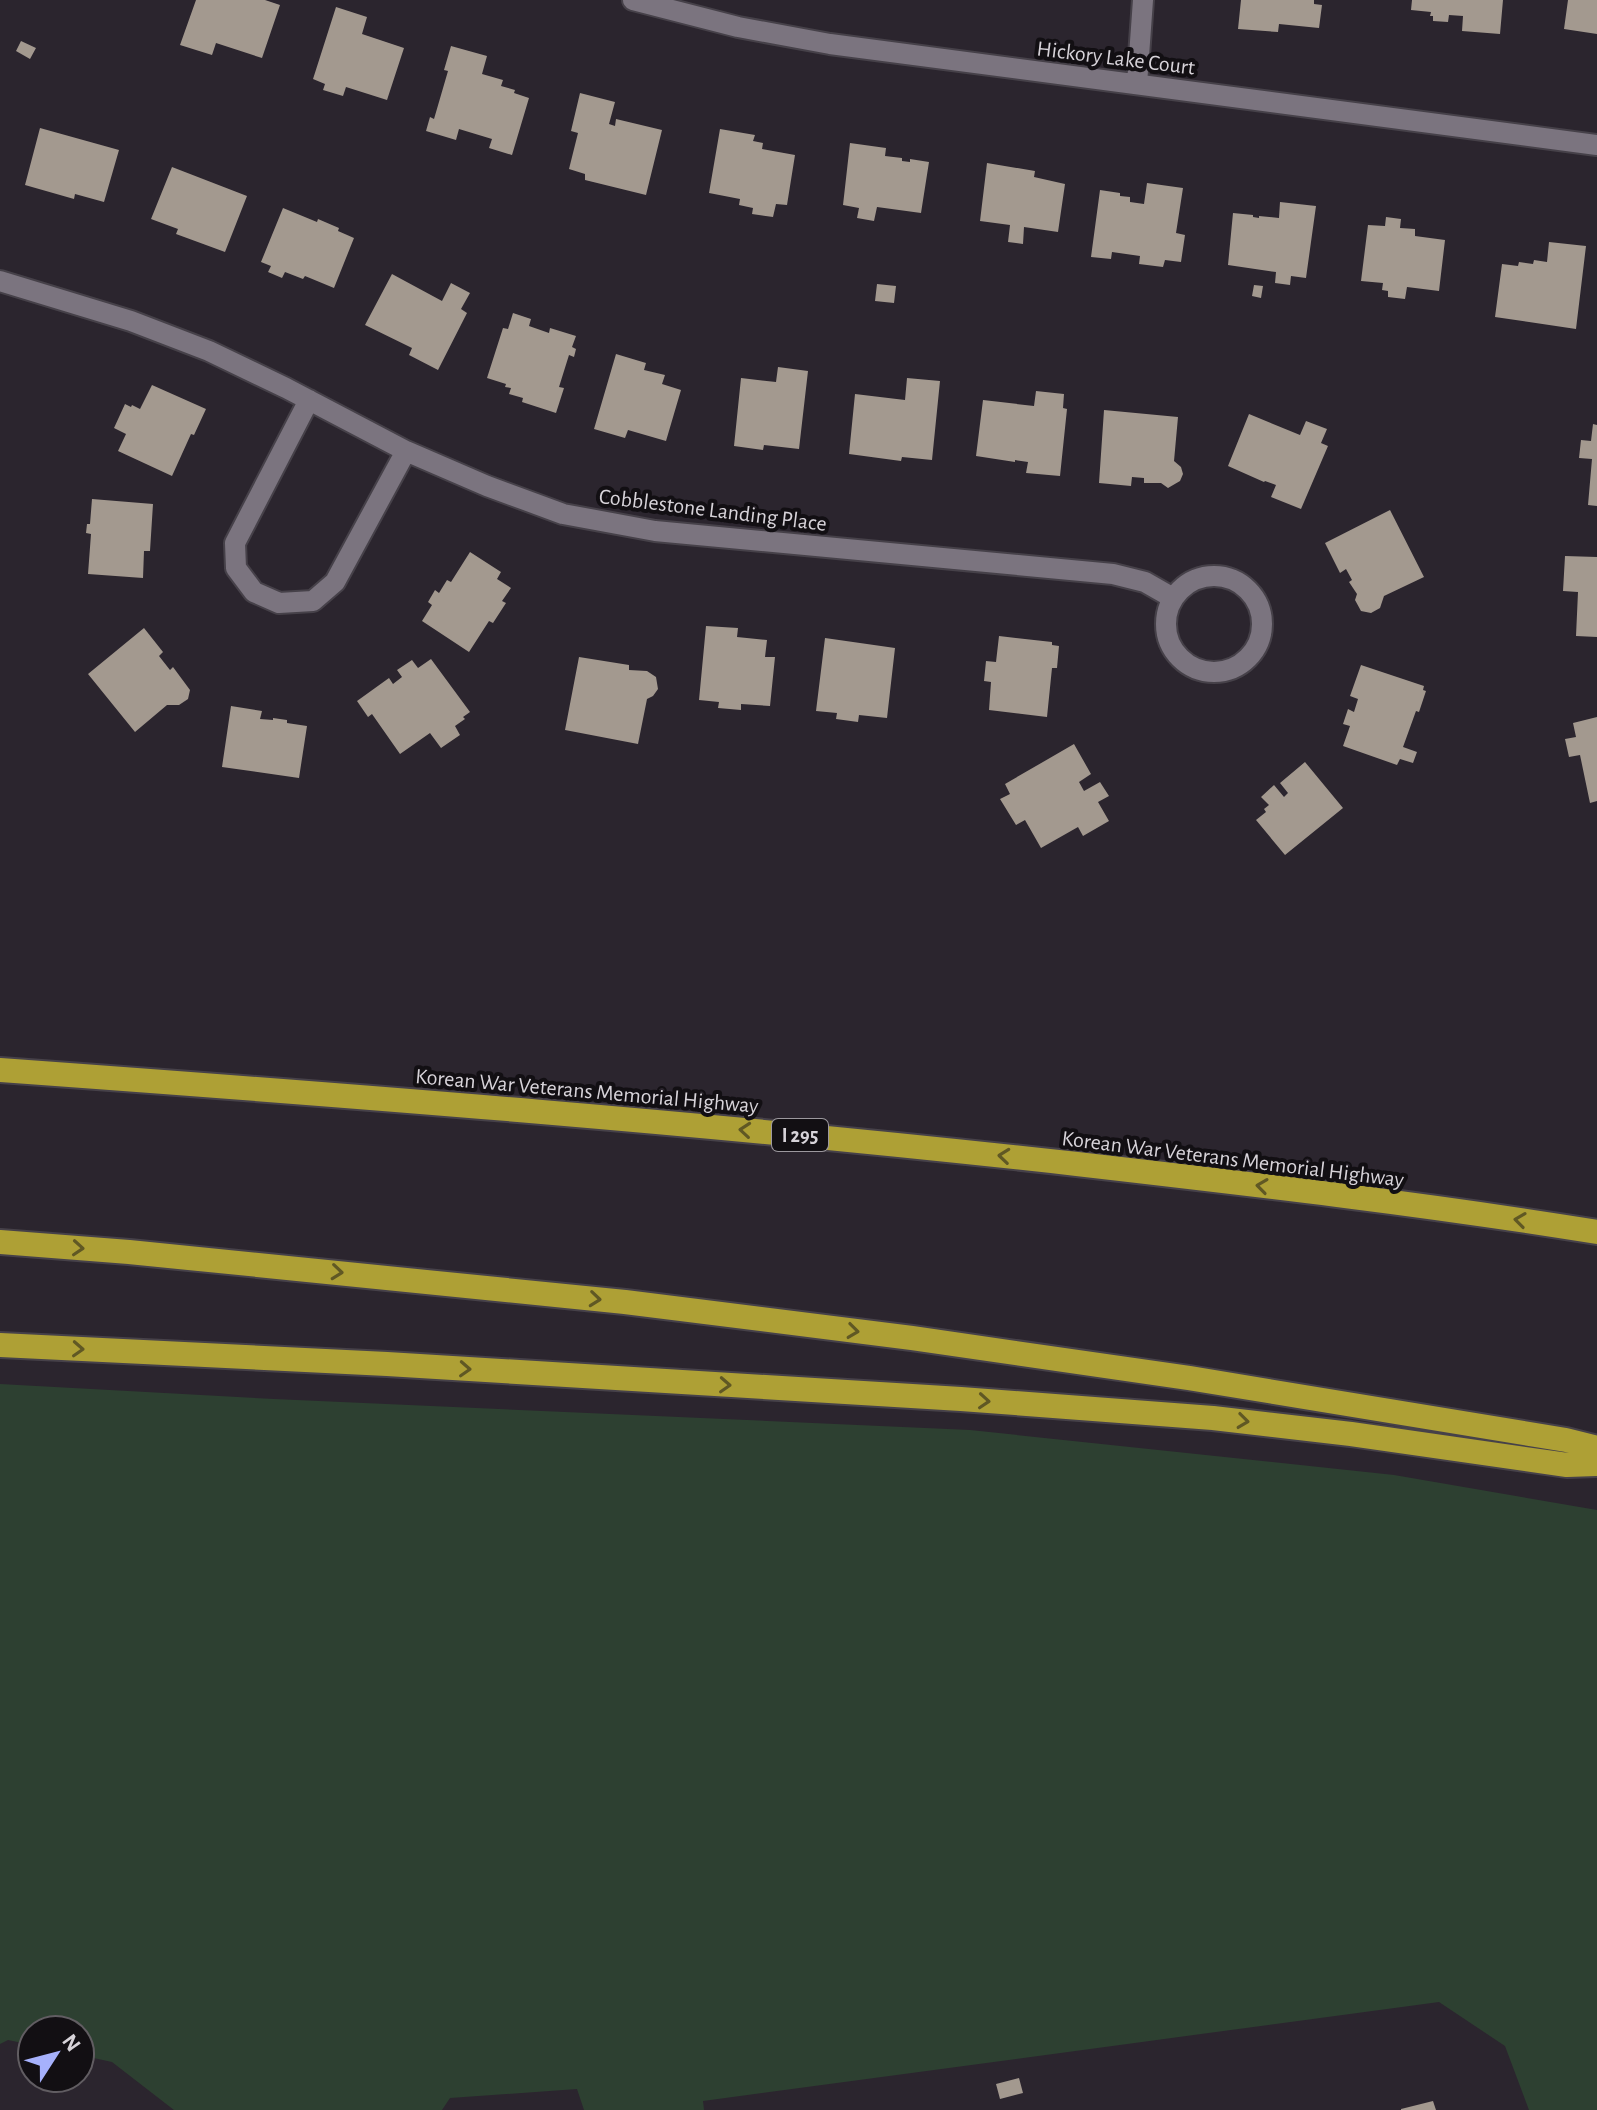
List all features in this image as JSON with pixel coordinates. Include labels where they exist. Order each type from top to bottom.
[{"type":"highway","name":"Korean War Veterans Memorial Highway","points":[[0,1070],[427,1101],[883,1143],[1231,1181],[1597,1232]]},
{"type":"highway","points":[[0,1242],[625,1302],[912,1338],[1189,1378],[1566,1440],[1597,1448]]},
{"type":"highway","points":[[0,1345],[419,1366],[1039,1405],[1213,1418],[1567,1465],[1597,1464]]},
{"type":"street","name":"Hickory Lake Court","points":[[633,0],[738,27],[830,44],[1597,145]]},
{"type":"street","points":[[1137,84],[1143,0]]},
{"type":"street","name":"Cobblestone Landing Place","points":[[0,281],[144,326],[209,351],[406,451],[563,514],[655,531],[1113,574],[1145,582],[1173,598]]},
{"type":"street","points":[[309,400],[235,543],[236,568],[254,592],[279,603],[313,601],[335,582],[406,451]]},
{"type":"street","points":[[1228,577],[1242,584],[1253,595],[1263,624],[1260,640],[1252,654],[1240,665],[1225,671],[1209,672],[1193,667],[1180,658],[1171,645],[1166,629],[1167,613],[1173,598],[1197,578],[1228,577]]},
{"type":"green space","points":[[0,1384],[970,1430],[1394,1475],[1597,1510],[1597,2110],[1529,2110],[1505,2046],[1439,2002],[703,2101],[704,2110],[584,2110],[577,2089],[450,2098],[442,2110],[174,2110],[112,2062],[96,2058],[96,2014],[16,2014],[16,2042],[8,2040],[0,2044]]},
{"type":"building","points":[[196,0],[265,0],[280,5],[262,58],[216,43],[212,55],[180,45]]},
{"type":"building","points":[[1241,0],[1314,0],[1314,4],[1322,5],[1319,28],[1279,24],[1278,32],[1238,29]]},
{"type":"building","points":[[1412,0],[1503,0],[1500,34],[1462,31],[1463,16],[1449,15],[1448,22],[1433,21],[1431,12],[1411,10]]},
{"type":"building","points":[[1568,0],[1597,0],[1597,34],[1564,29]]},
{"type":"building","points":[[336,7],[367,17],[362,34],[404,48],[387,100],[346,87],[343,96],[323,90],[325,84],[313,79]]},
{"type":"building","points":[[21,41],[36,48],[30,59],[16,51]]},
{"type":"building","points":[[451,46],[487,56],[482,74],[503,80],[501,86],[529,98],[512,155],[489,148],[492,139],[459,129],[456,140],[426,131],[430,117],[434,119],[448,71],[444,70]]},
{"type":"building","points":[[580,93],[615,102],[609,124],[615,126],[616,119],[662,130],[646,195],[585,180],[585,174],[569,169],[578,133],[571,131]]},
{"type":"building","points":[[40,128],[119,150],[104,202],[75,194],[74,199],[25,185]]},
{"type":"building","points":[[720,129],[755,135],[753,141],[763,143],[762,149],[795,155],[787,205],[776,204],[773,217],[752,214],[753,208],[739,205],[740,199],[709,193]]},
{"type":"building","points":[[850,143],[886,148],[885,156],[902,158],[902,161],[929,162],[921,213],[877,207],[874,221],[857,218],[859,208],[843,205]]},
{"type":"building","points":[[987,163],[1035,171],[1034,177],[1065,184],[1058,232],[1024,227],[1023,244],[1008,242],[1010,225],[980,221]]},
{"type":"building","points":[[172,167],[247,196],[225,252],[176,234],[178,229],[151,219]]},
{"type":"building","points":[[1147,183],[1183,188],[1176,233],[1185,235],[1181,262],[1165,260],[1163,267],[1139,264],[1140,256],[1112,252],[1111,259],[1091,257],[1100,190],[1120,193],[1120,196],[1130,197],[1130,202],[1144,204]]},
{"type":"building","points":[[1280,202],[1316,206],[1306,278],[1291,276],[1290,285],[1275,283],[1276,272],[1228,265],[1233,213],[1279,218]]},
{"type":"building","points":[[283,208],[317,222],[318,219],[354,238],[334,288],[305,276],[303,279],[285,272],[282,278],[268,272],[271,266],[261,262]]},
{"type":"building","points":[[1386,217],[1401,219],[1400,228],[1415,229],[1415,236],[1445,240],[1439,291],[1407,287],[1405,299],[1388,297],[1388,291],[1382,290],[1383,283],[1361,281],[1368,225],[1385,226]]},
{"type":"building","points":[[1549,242],[1586,246],[1576,329],[1495,317],[1502,264],[1518,266],[1519,262],[1547,262]]},
{"type":"building","points":[[392,274],[442,301],[451,283],[470,293],[461,309],[467,313],[438,370],[409,355],[412,348],[365,325]]},
{"type":"building","points":[[877,284],[896,286],[894,303],[875,301]]},
{"type":"building","points":[[1254,285],[1263,286],[1261,298],[1252,296]]},
{"type":"building","points":[[513,313],[531,319],[529,326],[549,333],[550,328],[576,336],[572,347],[576,349],[574,357],[569,355],[559,387],[564,388],[556,413],[522,402],[523,398],[509,394],[511,388],[505,387],[506,384],[487,378],[503,328],[508,329]]},
{"type":"building","points":[[616,354],[646,363],[644,370],[665,375],[662,384],[681,390],[666,441],[628,430],[625,438],[594,429]]},
{"type":"building","points":[[778,367],[808,371],[799,449],[764,445],[763,450],[734,446],[741,378],[776,382]]},
{"type":"building","points":[[907,378],[940,381],[932,460],[902,457],[901,461],[849,454],[855,394],[905,400]]},
{"type":"building","points":[[152,385],[206,409],[172,476],[118,451],[126,434],[114,428],[125,404],[140,409]]},
{"type":"building","points":[[1036,391],[1064,394],[1063,408],[1067,409],[1060,476],[1026,473],[1028,462],[976,456],[983,400],[1034,406]]},
{"type":"building","points":[[1104,410],[1178,417],[1174,461],[1181,467],[1183,474],[1180,481],[1168,488],[1161,483],[1144,483],[1144,478],[1132,477],[1131,486],[1099,483]]},
{"type":"building","points":[[1249,414],[1300,435],[1306,421],[1327,429],[1321,443],[1328,446],[1301,509],[1271,497],[1276,485],[1228,466]]},
{"type":"building","points":[[1593,424],[1597,425],[1597,506],[1588,505],[1592,459],[1579,458],[1581,440],[1591,441]]},
{"type":"building","points":[[92,499],[153,504],[150,551],[144,551],[143,578],[88,574],[91,534],[86,533]]},
{"type":"building","points":[[1390,510],[1424,577],[1384,596],[1380,608],[1371,613],[1361,611],[1355,600],[1357,594],[1349,582],[1352,580],[1346,569],[1340,573],[1325,543]]},
{"type":"building","points":[[470,552],[501,572],[497,579],[511,588],[502,601],[506,603],[493,623],[489,621],[469,652],[422,621],[432,605],[428,602],[435,590],[439,593],[447,580],[451,582]]},
{"type":"building","points":[[1565,556],[1597,557],[1597,637],[1576,636],[1578,592],[1563,591]]},
{"type":"building","points":[[706,626],[738,628],[737,637],[767,640],[765,657],[775,657],[770,706],[741,704],[741,710],[718,708],[719,702],[699,700]]},
{"type":"building","points":[[144,628],[163,652],[159,656],[170,670],[173,667],[190,690],[188,699],[179,705],[167,705],[135,732],[88,674]]},
{"type":"building","points":[[999,636],[1052,642],[1052,645],[1059,646],[1057,668],[1052,668],[1047,717],[989,710],[991,682],[984,681],[986,661],[996,662]]},
{"type":"building","points":[[825,638],[895,648],[887,718],[859,715],[858,722],[836,719],[837,713],[816,711]]},
{"type":"building","points":[[579,657],[629,665],[629,670],[647,671],[656,677],[658,689],[647,699],[638,744],[565,730]]},
{"type":"building","points":[[431,659],[470,712],[455,726],[460,735],[441,748],[430,733],[400,754],[372,714],[368,717],[357,701],[389,678],[393,684],[402,677],[397,670],[412,660],[418,668]]},
{"type":"building","points":[[1361,665],[1424,686],[1423,690],[1426,691],[1419,712],[1416,711],[1403,747],[1417,752],[1413,763],[1400,759],[1397,765],[1343,746],[1350,726],[1343,724],[1348,709],[1354,712],[1358,699],[1350,696]]},
{"type":"building","points":[[231,706],[262,711],[260,719],[287,720],[287,723],[307,726],[299,778],[222,767]]},
{"type":"building","points":[[1597,717],[1597,801],[1590,803],[1580,755],[1569,757],[1565,739],[1576,737],[1573,723]]},
{"type":"building","points":[[1074,744],[1091,774],[1079,782],[1084,791],[1100,782],[1109,796],[1098,802],[1109,821],[1083,836],[1078,827],[1041,848],[1025,820],[1016,825],[1000,799],[1010,794],[1005,784]]},
{"type":"building","points":[[1305,762],[1343,808],[1285,855],[1256,820],[1269,805],[1261,797],[1274,785],[1284,797],[1288,793],[1280,783]]},
{"type":"building","points":[[1019,2078],[1023,2093],[1000,2099],[996,2084]]},
{"type":"building","points":[[1433,2101],[1436,2110],[1401,2110],[1401,2109]]}]
